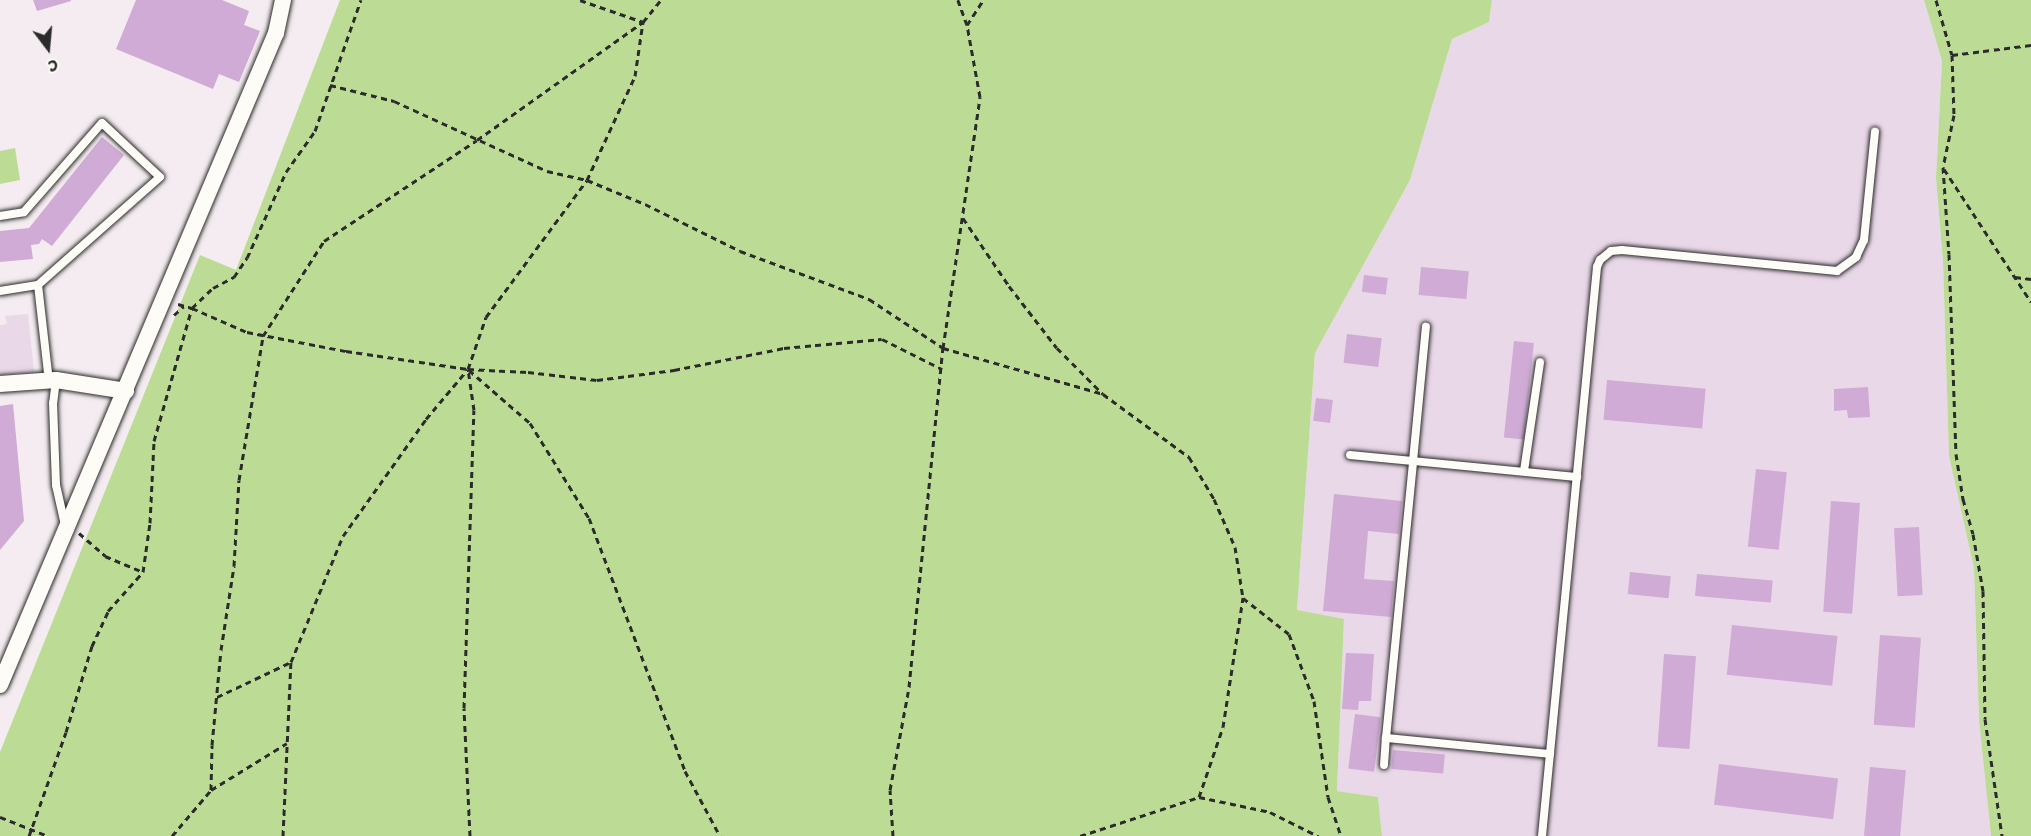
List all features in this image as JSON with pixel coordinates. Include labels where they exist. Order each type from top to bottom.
[{"type":"street","points":[[0,685],[276,33],[283,0]]},
{"type":"street","points":[[0,384],[52,380],[126,391]]},
{"type":"lane","points":[[0,216],[24,212],[102,123],[160,177],[38,285],[0,291]]},
{"type":"lane","points":[[1542,836],[1597,267],[1600,260],[1611,251],[1622,250],[1837,271],[1856,257],[1864,240],[1875,132]]},
{"type":"lane","points":[[38,285],[52,380],[56,485],[68,528]]},
{"type":"lane","points":[[1384,765],[1426,327]]},
{"type":"lane","points":[[1524,471],[1540,362]]},
{"type":"lane","points":[[1350,455],[1577,477]]},
{"type":"lane","points":[[1386,738],[1550,754]]},
{"type":"path","points":[[29,836],[34,831],[92,646],[108,611],[143,572],[150,523],[154,441],[192,308],[213,288],[234,277],[247,258],[286,172],[315,131],[330,85],[350,38],[361,0]]},
{"type":"path","points":[[580,0],[644,22]]},
{"type":"path","points":[[211,790],[217,698],[234,566],[240,480],[263,336],[324,241],[477,140],[644,22],[661,0]]},
{"type":"path","points":[[893,836],[890,790],[909,687],[943,348],[980,97],[967,24],[958,0]]},
{"type":"path","points":[[967,24],[983,0]]},
{"type":"path","points":[[1936,0],[1952,55],[1954,115],[1943,168],[1950,254],[1956,454],[1963,499],[1973,534],[1983,591],[1985,719],[2002,836]]},
{"type":"path","points":[[283,836],[291,662],[343,536],[426,419],[468,369],[486,317],[587,180],[635,76],[644,22]]},
{"type":"path","points":[[1952,55],[2031,45]]},
{"type":"path","points":[[330,85],[394,101],[547,171],[587,180],[645,204],[740,251],[869,299],[943,348],[1104,394]]},
{"type":"path","points":[[1943,168],[2031,302]]},
{"type":"path","points":[[962,216],[1009,286],[1057,348],[1104,394],[1189,457],[1214,500],[1235,547],[1243,598],[1223,727],[1199,797]]},
{"type":"path","points":[[2015,277],[2031,279]]},
{"type":"path","points":[[184,306],[200,310],[247,332],[263,336],[468,369],[528,372],[597,380],[674,370],[784,348],[882,339],[942,369]]},
{"type":"path","points":[[468,369],[474,410],[464,708],[470,836]]},
{"type":"path","points":[[468,369],[530,423],[589,518],[685,771],[720,836]]},
{"type":"path","points":[[68,528],[105,556],[143,572]]},
{"type":"path","points":[[1243,598],[1289,634],[1314,701],[1328,797],[1341,836]]},
{"type":"path","points":[[217,698],[291,662]]},
{"type":"path","points":[[172,836],[211,790],[287,743]]},
{"type":"path","points":[[1080,836],[1199,797],[1270,812],[1318,836]]},
{"type":"path","points":[[0,817],[48,836]]},
{"type":"shaded area","points":[[1492,0],[1924,0],[1942,61],[1936,178],[1943,262],[1949,456],[1974,568],[1979,720],[1991,836],[1382,836],[1378,797],[1337,791],[1344,620],[1297,610],[1315,353],[1410,180],[1452,39],[1489,22]]},
{"type":"shaded area","points":[[28,314],[34,371],[0,375],[0,325],[7,324],[5,316]]},
{"type":"green space","points":[[340,0],[1492,0],[1489,22],[1452,39],[1410,180],[1315,353],[1297,610],[1344,619],[1337,791],[1378,797],[1382,836],[0,836],[0,752],[200,255],[236,270]]},
{"type":"green space","points":[[1924,0],[2031,0],[2031,836],[1991,836],[1979,720],[1974,568],[1949,456],[1943,262],[1936,178],[1942,61]]},
{"type":"green space","points":[[15,148],[20,180],[0,184],[0,151]]},
{"type":"building","points":[[33,0],[71,0],[71,1],[37,11]]},
{"type":"building","points":[[136,0],[222,0],[249,11],[244,25],[260,31],[239,82],[219,74],[213,89],[116,49]]},
{"type":"building","points":[[102,137],[124,155],[52,246],[42,239],[39,244],[31,245],[33,259],[0,262],[0,231],[29,228]]},
{"type":"building","points":[[1421,267],[1469,271],[1466,299],[1419,295]]},
{"type":"building","points":[[1364,275],[1388,278],[1386,295],[1362,292]]},
{"type":"building","points":[[1347,334],[1382,338],[1378,367],[1343,363]]},
{"type":"building","points":[[1514,341],[1534,343],[1524,440],[1504,437]]},
{"type":"building","points":[[1607,380],[1706,389],[1702,428],[1604,420]]},
{"type":"building","points":[[1868,387],[1870,417],[1848,418],[1847,410],[1834,411],[1834,389]]},
{"type":"building","points":[[1316,398],[1333,400],[1330,423],[1313,421]]},
{"type":"building","points":[[13,404],[24,521],[0,550],[0,406]]},
{"type":"building","points":[[1756,469],[1787,472],[1779,550],[1748,547]]},
{"type":"building","points":[[1334,494],[1402,501],[1399,534],[1368,531],[1364,579],[1394,581],[1391,617],[1323,611]]},
{"type":"building","points":[[1831,501],[1860,503],[1852,614],[1823,612]]},
{"type":"building","points":[[1919,527],[1923,595],[1898,596],[1894,528]]},
{"type":"building","points":[[1630,572],[1671,576],[1668,598],[1628,594]]},
{"type":"building","points":[[1697,574],[1773,581],[1771,603],[1695,596]]},
{"type":"building","points":[[1732,625],[1837,636],[1832,686],[1727,675]]},
{"type":"building","points":[[1880,635],[1921,638],[1915,728],[1874,725]]},
{"type":"building","points":[[1346,653],[1374,654],[1371,701],[1359,701],[1358,710],[1342,709]]},
{"type":"building","points":[[1664,654],[1696,656],[1689,749],[1658,747]]},
{"type":"building","points":[[1355,714],[1381,717],[1374,772],[1348,769]]},
{"type":"building","points":[[1393,750],[1445,755],[1443,773],[1391,769]]},
{"type":"building","points":[[1719,764],[1838,779],[1833,819],[1714,805]]},
{"type":"building","points":[[1870,767],[1906,770],[1900,836],[1864,836]]}]
